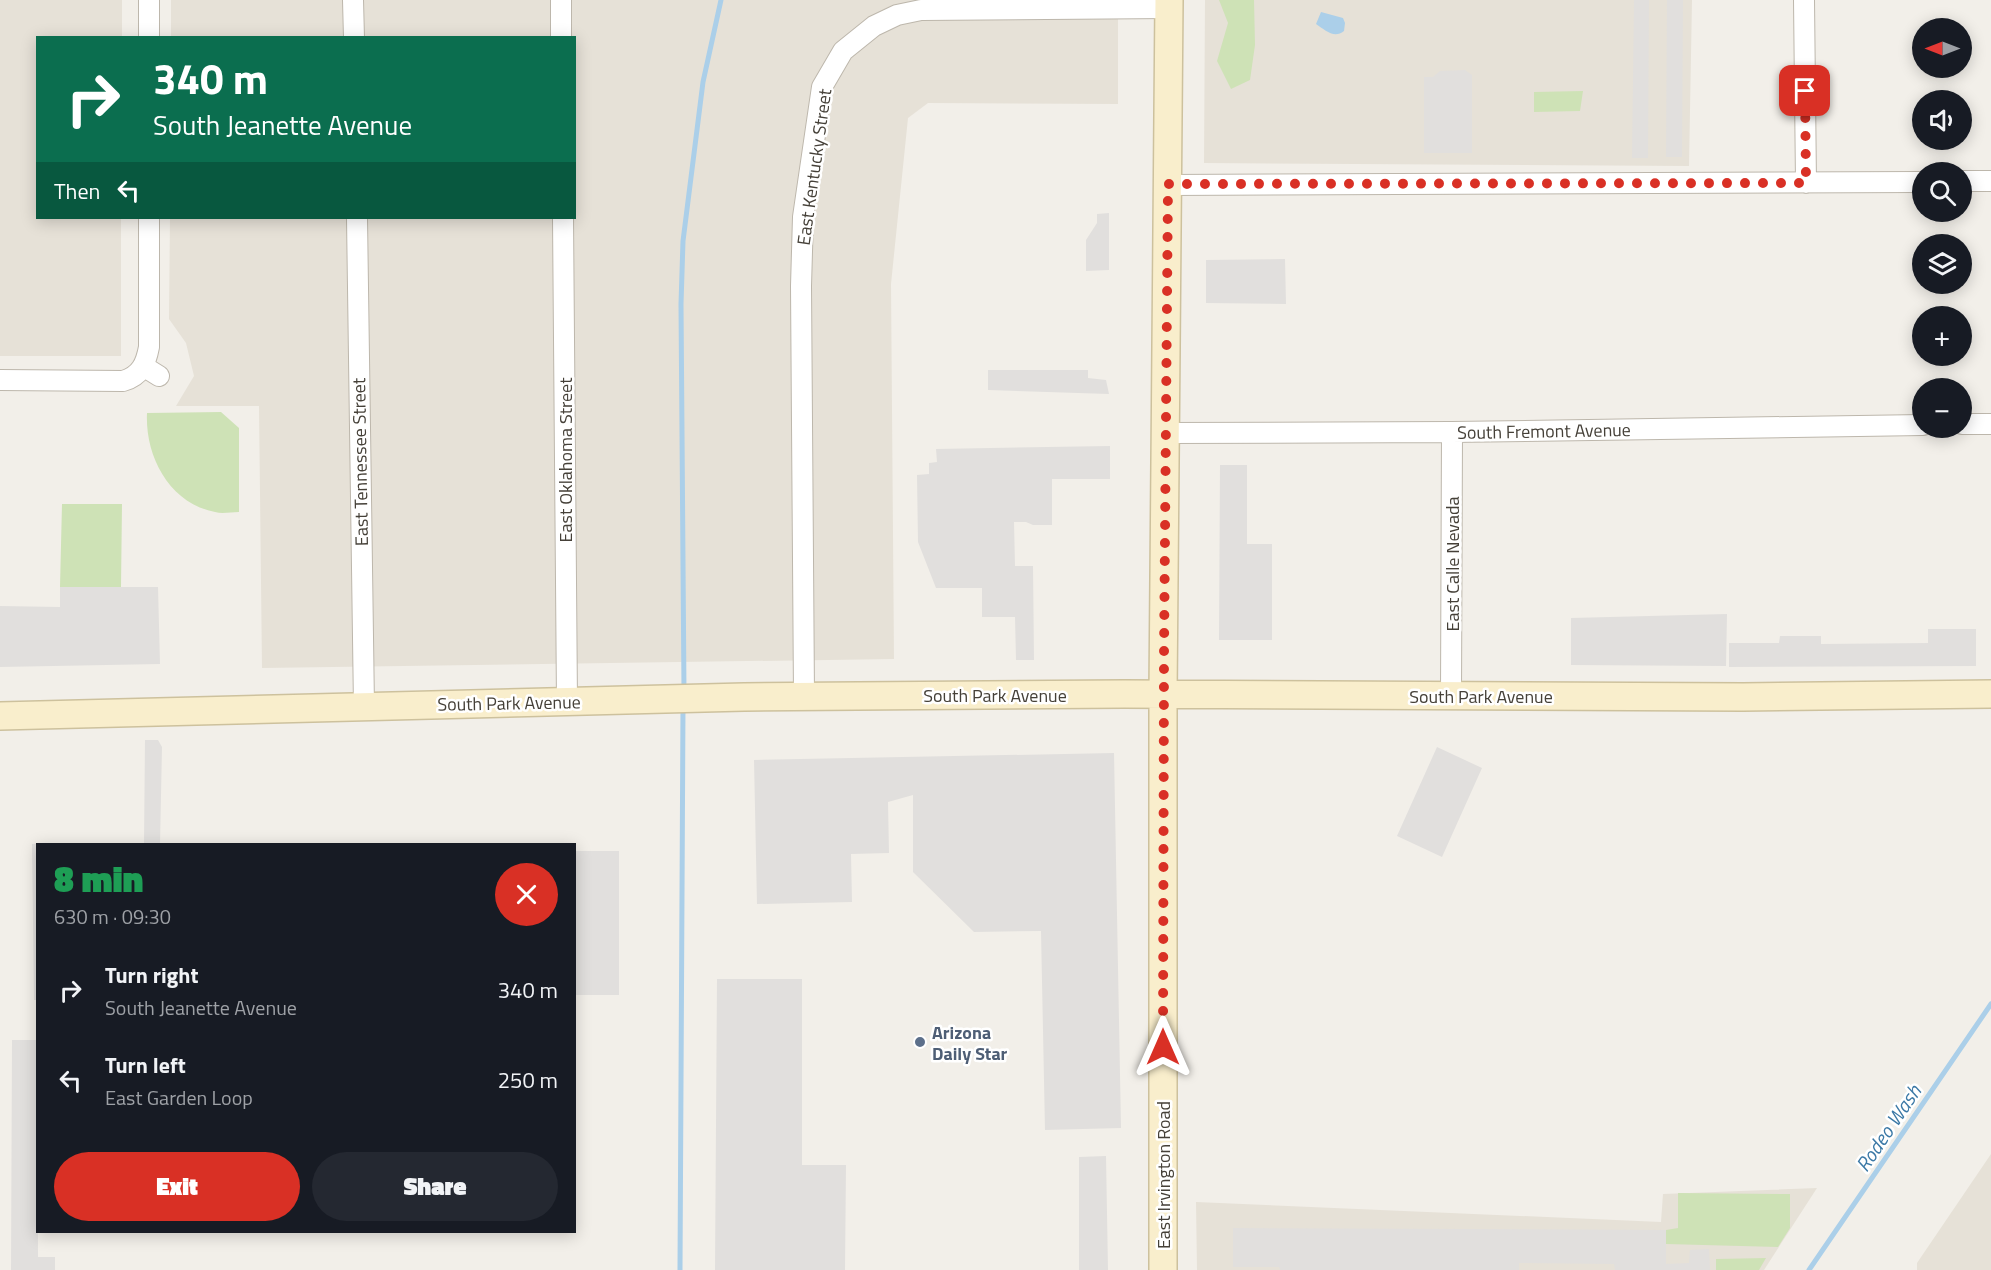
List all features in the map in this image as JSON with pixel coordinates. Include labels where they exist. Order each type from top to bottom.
[{"type":"main road","name":"East Irvington Road","points":[[1163,1270],[1168,4]]},
{"type":"main road","name":"South Park Avenue","points":[[0,716],[804,696],[1164,694],[1743,697],[1991,694]]},
{"type":"street","points":[[149,0],[149,36]]},
{"type":"street","points":[[353,0],[354,36]]},
{"type":"street","points":[[561,0],[561,36]]},
{"type":"street","points":[[1804,0],[1806,183]]},
{"type":"street","name":"East Kentucky Street","points":[[804,696],[801,286],[803,217],[822,87],[843,51],[874,26],[897,15],[921,10],[1168,4]]},
{"type":"street","points":[[1972,182],[1991,181]]},
{"type":"street","points":[[1168,184],[1912,182]]},
{"type":"street","points":[[0,380],[123,381],[148,371],[149,219]]},
{"type":"street","name":"East Tennessee Street","points":[[357,219],[364,707]]},
{"type":"street","name":"East Oklahoma Street","points":[[563,219],[567,702]]},
{"type":"street","points":[[1972,424],[1991,424]]},
{"type":"street","name":"South Fremont Avenue","points":[[1166,433],[1452,432],[1912,425]]},
{"type":"street","name":"East Calle Nevada","points":[[1451,696],[1452,432]]},
{"type":"shaded area","points":[[0,0],[122,0],[122,36],[36,36],[36,219],[121,219],[121,356],[0,356]]},
{"type":"shaded area","points":[[171,0],[1118,0],[1118,104],[928,103],[908,118],[891,284],[894,659],[262,668],[259,406],[176,406],[194,376],[186,343],[169,319],[170,219],[576,219],[576,36],[171,36]]},
{"type":"shaded area","points":[[1205,0],[1692,0],[1689,166],[1204,163]]},
{"type":"shaded area","points":[[1634,0],[1649,0],[1648,158],[1632,158]]},
{"type":"shaded area","points":[[1667,0],[1683,0],[1682,157],[1666,157]]},
{"type":"shaded area","points":[[1465,70],[1472,75],[1472,153],[1424,153],[1424,77],[1433,77],[1440,71]]},
{"type":"shaded area","points":[[1109,213],[1109,270],[1086,271],[1086,240],[1097,223],[1097,214]]},
{"type":"shaded area","points":[[1285,259],[1286,304],[1206,303],[1206,260]]},
{"type":"shaded area","points":[[988,370],[1088,370],[1088,378],[1106,380],[1109,394],[988,390]]},
{"type":"shaded area","points":[[1110,446],[1110,479],[1052,479],[1052,525],[1014,522],[1015,566],[1033,566],[1034,660],[1016,660],[1015,617],[982,617],[982,588],[936,588],[918,542],[917,475],[929,474],[929,463],[937,462],[936,449]]},
{"type":"shaded area","points":[[1220,465],[1247,465],[1247,544],[1272,544],[1272,640],[1219,640]]},
{"type":"shaded area","points":[[60,587],[158,587],[160,664],[0,667],[0,606],[60,607]]},
{"type":"shaded area","points":[[1727,614],[1726,666],[1571,665],[1571,618]]},
{"type":"shaded area","points":[[1928,629],[1976,629],[1976,666],[1729,667],[1729,643],[1779,643],[1780,636],[1821,636],[1821,644],[1928,643]]},
{"type":"shaded area","points":[[145,740],[158,740],[162,747],[160,843],[144,843]]},
{"type":"shaded area","points":[[1437,747],[1482,768],[1442,857],[1397,836]]},
{"type":"shaded area","points":[[1114,753],[1121,1128],[1045,1130],[1041,931],[974,932],[913,872],[913,795],[888,802],[889,853],[851,854],[852,902],[757,904],[754,760]]},
{"type":"shaded area","points":[[32,844],[36,844],[36,1000],[34,1000]]},
{"type":"shaded area","points":[[576,851],[619,851],[619,995],[576,995]]},
{"type":"shaded area","points":[[717,979],[802,979],[802,1165],[846,1165],[845,1270],[715,1270]]},
{"type":"shaded area","points":[[12,1040],[36,1040],[36,1233],[38,1233],[38,1257],[55,1257],[55,1270],[11,1270]]},
{"type":"shaded area","points":[[1991,1154],[1991,1270],[1917,1270],[1917,1263]]},
{"type":"shaded area","points":[[1106,1156],[1108,1270],[1079,1270],[1079,1157]]},
{"type":"shaded area","points":[[1817,1188],[1764,1270],[1197,1270],[1196,1202],[1661,1222],[1663,1194]]},
{"type":"shaded area","points":[[1233,1228],[1666,1230],[1666,1264],[1689,1263],[1690,1250],[1709,1249],[1710,1270],[1615,1270],[1614,1264],[1519,1263],[1519,1270],[1280,1270],[1279,1267],[1233,1267]]},
{"type":"green space","points":[[1219,0],[1254,0],[1255,45],[1250,80],[1231,89],[1217,61],[1228,23]]},
{"type":"green space","points":[[1583,91],[1580,111],[1534,112],[1534,92]]},
{"type":"green space","points":[[221,412],[239,428],[239,512],[215,512],[185,499],[163,475],[150,445],[147,429],[147,413]]},
{"type":"green space","points":[[62,504],[122,504],[121,587],[60,587]]},
{"type":"green space","points":[[1678,1193],[1790,1194],[1790,1228],[1778,1247],[1666,1244],[1666,1230],[1678,1228]]},
{"type":"green space","points":[[1766,1258],[1759,1270],[1716,1270],[1716,1259]]},
{"type":"water","points":[[1321,12],[1343,18],[1344,31],[1333,34],[1316,24]]},
{"type":"waterway","points":[[684,691],[681,304],[683,241],[703,82],[721,0]]},
{"type":"waterway","points":[[680,1270],[683,706]]},
{"type":"waterway","name":"Rodeo Wash","points":[[1809,1270],[1991,1004]]},
{"type":"place","name":"Arizona Daily Star","points":[[920,1042]]},
{"type":"route","points":[[1163,1047],[1168,184],[1806,183],[1805,91]]}]
